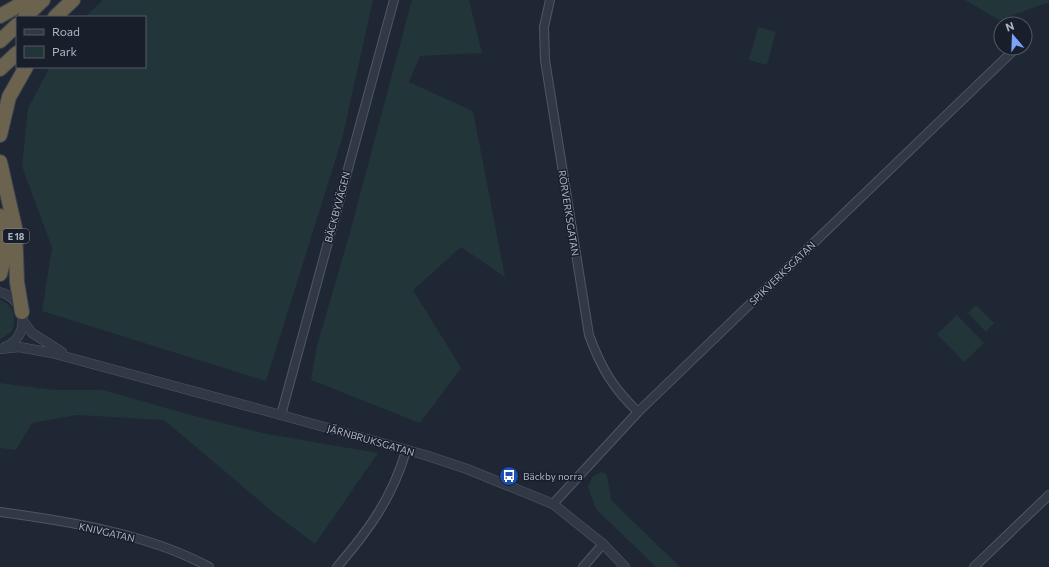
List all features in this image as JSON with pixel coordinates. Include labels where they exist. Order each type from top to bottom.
[{"type":"highway","points":[[0,16],[28,0]]},
{"type":"highway","points":[[26,16],[43,0]]},
{"type":"highway","points":[[56,16],[73,0]]},
{"type":"highway","points":[[69,16],[84,0]]},
{"type":"highway","points":[[0,41],[16,26]]},
{"type":"highway","points":[[0,69],[16,54]]},
{"type":"highway","points":[[0,136],[9,97],[25,68]]},
{"type":"highway","name":"E 18","points":[[0,162],[15,228],[18,282],[22,316]]},
{"type":"highway","name":"E 18","points":[[0,216],[5,236],[6,249],[0,274]]},
{"type":"street","name":"BÄCKBYVÄGEN","points":[[281,415],[394,0]]},
{"type":"street","name":"RÖRVERKSGATAN","points":[[550,0],[544,27],[545,60],[590,335],[604,372],[621,395],[638,412]]},
{"type":"street","name":"SPIKVERKSGATAN","points":[[553,504],[638,412],[1008,56]]},
{"type":"street","name":"JÄRNBRUKSGATAN","points":[[0,292],[12,297],[18,303],[22,316],[32,333],[48,345],[91,364]]},
{"type":"street","points":[[0,348],[9,345],[16,339],[21,330],[22,316]]},
{"type":"street","name":"JÄRNBRUKSGATAN","points":[[0,348],[24,348],[52,353],[281,415],[406,450],[467,469],[553,504],[603,544],[625,567]]},
{"type":"street","points":[[337,567],[376,517],[396,482],[406,450]]},
{"type":"street","points":[[974,567],[1049,495]]},
{"type":"street","name":"KNIVGATAN","points":[[0,512],[76,525],[145,541],[190,557],[209,567]]},
{"type":"street","points":[[583,567],[603,544]]},
{"type":"green space","points":[[103,0],[373,0],[342,139],[266,381],[42,311],[52,248],[22,166],[28,108],[49,68],[146,68],[146,16],[86,16]]},
{"type":"green space","points":[[412,0],[469,0],[482,53],[420,56],[409,82],[473,111],[505,277],[461,247],[413,290],[461,368],[420,423],[311,380],[317,346],[350,232]]},
{"type":"green space","points":[[965,0],[1049,0],[1049,2],[1010,16],[993,16]]},
{"type":"green space","points":[[758,27],[776,32],[767,65],[749,60]]},
{"type":"green space","points":[[0,300],[5,302],[13,312],[14,321],[12,331],[0,340]]},
{"type":"green space","points":[[976,305],[994,323],[986,332],[968,313]]},
{"type":"green space","points":[[957,315],[984,343],[964,362],[937,334]]},
{"type":"green space","points":[[0,383],[54,390],[103,390],[198,417],[267,434],[378,453],[315,544],[274,513],[164,420],[77,415],[32,423],[16,450],[0,448]]},
{"type":"green space","points":[[602,472],[607,475],[611,500],[680,567],[656,567],[596,509],[588,487],[593,476]]},
{"type":"place","name":"Bäckby norra","points":[[509,476]]}]
